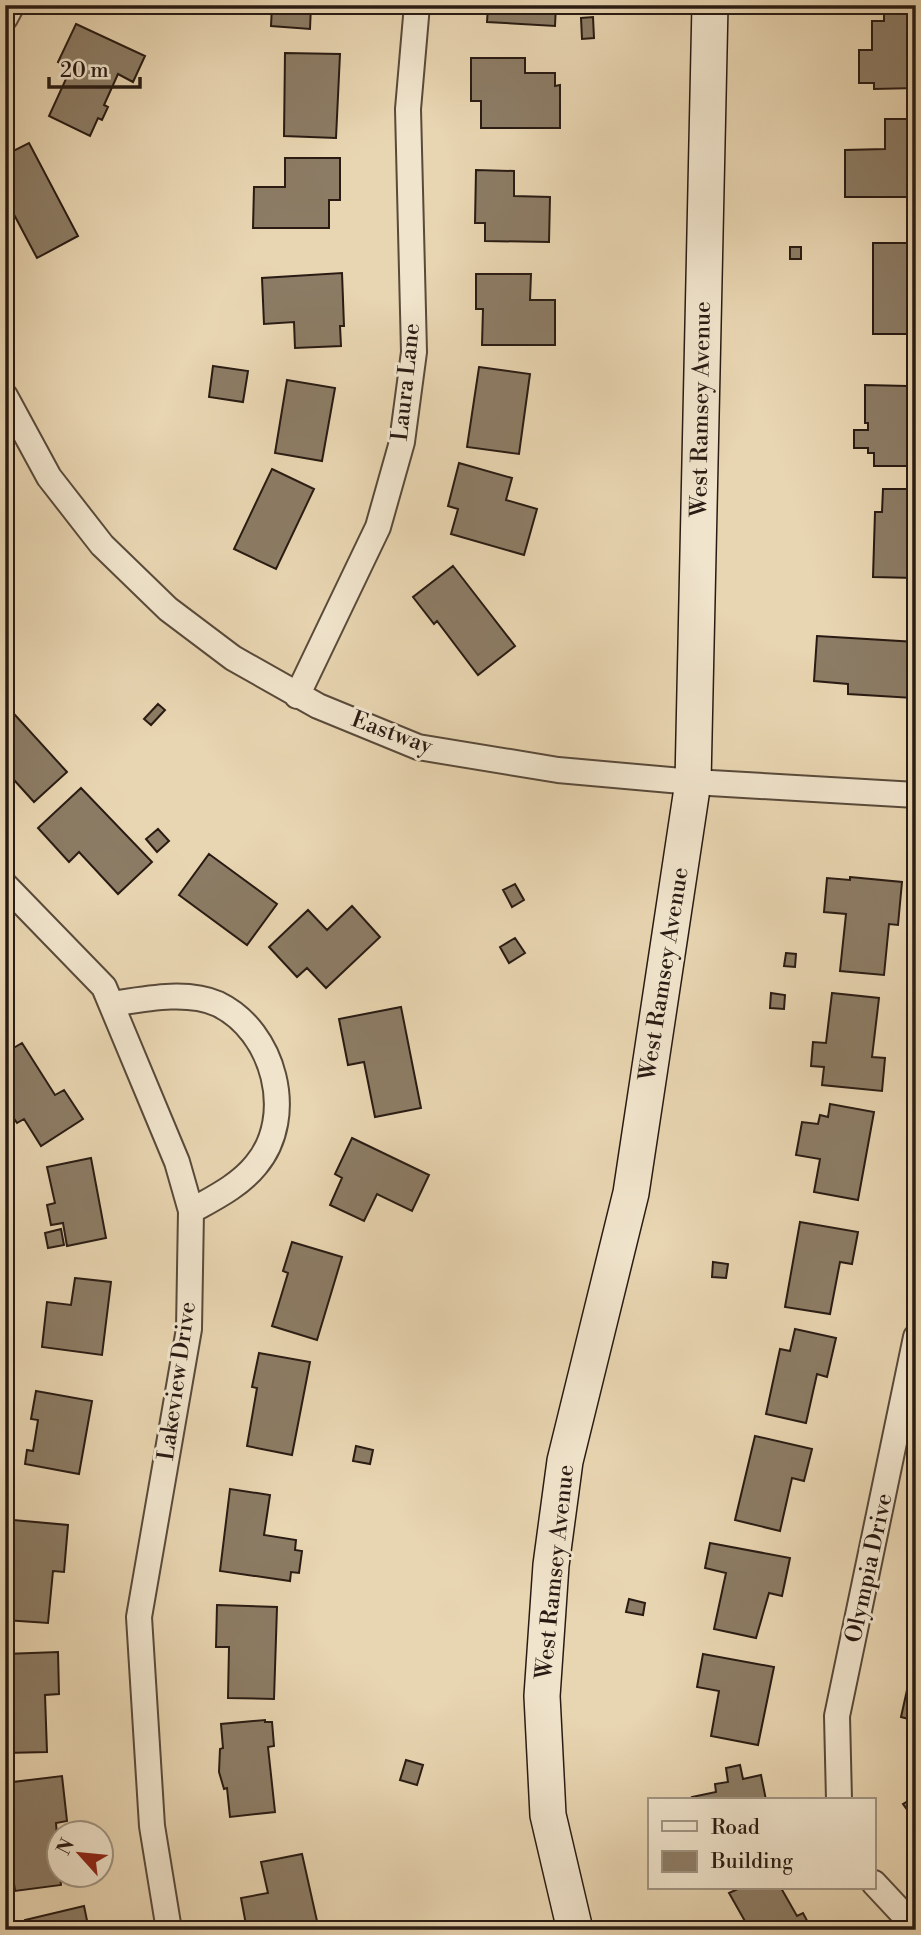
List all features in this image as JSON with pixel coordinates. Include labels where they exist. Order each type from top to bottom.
[{"type":"street","points":[[5,18],[12,5]]},
{"type":"street","name":"Laura Lane","points":[[297,696],[378,527],[402,442],[414,352],[408,109],[417,5]]},
{"type":"street","name":"West Ramsey Avenue","points":[[575,1930],[548,1815],[542,1696],[551,1565],[565,1461],[631,1193],[693,782],[710,5]]},
{"type":"street","name":"Eastway","points":[[5,396],[49,477],[102,545],[168,609],[233,659],[297,696],[418,747],[558,770],[693,782],[916,795]]},
{"type":"street","name":"Lakeview Drive","points":[[5,885],[104,987],[177,1162],[191,1211],[189,1329],[139,1617],[152,1826],[169,1930]]},
{"type":"street","points":[[113,1004],[159,997],[217,1004],[236,1017],[257,1038],[272,1067],[277,1097],[273,1130],[258,1164],[234,1186],[191,1211]]},
{"type":"street","name":"Olympia Drive","points":[[839,1798],[837,1716],[916,1337]]},
{"type":"street","points":[[876,1885],[916,1928]]},
{"type":"building","points":[[272,5],[311,5],[310,29],[271,26]]},
{"type":"building","points":[[482,5],[556,5],[555,26],[487,22],[488,6]]},
{"type":"building","points":[[884,5],[916,5],[916,88],[874,89],[874,83],[859,83],[859,50],[872,50],[872,21],[884,21]]},
{"type":"building","points":[[593,17],[594,38],[582,39],[581,18]]},
{"type":"building","points":[[76,24],[145,56],[133,82],[118,74],[104,105],[108,107],[102,120],[98,118],[90,136],[49,116],[71,68],[58,62]]},
{"type":"building","points":[[285,53],[340,54],[336,138],[284,136]]},
{"type":"building","points":[[471,58],[525,58],[525,73],[555,73],[555,86],[560,85],[560,128],[481,128],[481,101],[471,101]]},
{"type":"building","points":[[885,119],[916,119],[916,197],[845,197],[845,150],[885,149]]},
{"type":"building","points":[[29,143],[78,236],[37,258],[10,207],[5,210],[5,155]]},
{"type":"building","points":[[285,158],[340,158],[340,200],[329,200],[329,228],[253,228],[254,187],[285,187]]},
{"type":"building","points":[[476,170],[514,171],[514,196],[550,197],[549,242],[485,241],[485,223],[475,223]]},
{"type":"building","points":[[873,243],[916,243],[916,334],[873,334]]},
{"type":"building","points":[[790,247],[801,247],[801,259],[790,259]]},
{"type":"building","points":[[342,273],[344,326],[340,326],[341,346],[295,348],[294,322],[264,324],[262,278]]},
{"type":"building","points":[[476,274],[531,274],[530,300],[555,300],[555,345],[482,345],[483,309],[476,309]]},
{"type":"building","points":[[213,366],[248,371],[243,402],[209,397]]},
{"type":"building","points":[[479,367],[530,374],[519,454],[467,447]]},
{"type":"building","points":[[287,380],[335,388],[322,461],[275,453]]},
{"type":"building","points":[[865,385],[907,386],[907,413],[915,413],[916,466],[874,466],[874,453],[868,453],[868,448],[854,448],[854,430],[868,430],[868,423],[865,423]]},
{"type":"building","points":[[459,463],[512,478],[506,500],[537,509],[524,555],[451,534],[458,509],[448,506]]},
{"type":"building","points":[[272,469],[314,489],[276,569],[234,549]]},
{"type":"building","points":[[883,489],[916,489],[915,578],[873,577],[875,512],[882,512]]},
{"type":"building","points":[[453,566],[515,646],[478,675],[437,621],[434,624],[413,597]]},
{"type":"building","points":[[817,636],[916,642],[913,698],[848,694],[848,684],[814,681]]},
{"type":"building","points":[[5,704],[67,772],[34,802],[5,770]]},
{"type":"building","points":[[158,704],[165,710],[151,725],[144,719]]},
{"type":"building","points":[[81,788],[152,862],[118,894],[79,852],[69,862],[38,828]]},
{"type":"building","points":[[158,829],[169,841],[157,852],[146,839]]},
{"type":"building","points":[[209,854],[277,904],[247,945],[179,895]]},
{"type":"building","points":[[850,877],[902,882],[898,925],[889,924],[884,975],[840,971],[846,914],[824,912],[827,878],[850,880]]},
{"type":"building","points":[[515,884],[524,900],[512,907],[503,890]]},
{"type":"building","points":[[352,906],[380,937],[326,988],[307,968],[297,977],[269,947],[308,910],[327,930]]},
{"type":"building","points":[[515,938],[525,953],[509,963],[500,947]]},
{"type":"building","points":[[786,953],[796,954],[795,967],[784,966]]},
{"type":"building","points":[[771,993],[785,995],[784,1009],[770,1008]]},
{"type":"building","points":[[832,993],[879,998],[872,1057],[885,1058],[882,1091],[822,1085],[824,1067],[811,1066],[813,1042],[826,1043]]},
{"type":"building","points":[[401,1007],[421,1108],[375,1117],[364,1062],[348,1065],[339,1019]]},
{"type":"building","points":[[22,1043],[55,1095],[64,1090],[83,1119],[41,1146],[24,1119],[17,1123],[5,1105],[8,1087],[5,1053]]},
{"type":"building","points":[[830,1104],[874,1112],[858,1200],[814,1192],[820,1159],[796,1155],[802,1122],[818,1124],[820,1115],[828,1117]]},
{"type":"building","points":[[352,1138],[429,1175],[412,1211],[377,1194],[364,1221],[330,1205],[342,1178],[335,1174]]},
{"type":"building","points":[[91,1158],[106,1238],[67,1246],[63,1223],[51,1225],[47,1205],[55,1203],[47,1167]]},
{"type":"building","points":[[800,1222],[858,1232],[852,1264],[840,1262],[830,1314],[785,1307]]},
{"type":"building","points":[[61,1229],[64,1245],[48,1248],[45,1233]]},
{"type":"building","points":[[292,1242],[342,1257],[317,1340],[272,1326],[288,1273],[283,1271]]},
{"type":"building","points":[[713,1262],[728,1264],[726,1278],[712,1277]]},
{"type":"building","points":[[75,1278],[111,1282],[102,1355],[42,1347],[47,1302],[71,1305]]},
{"type":"building","points":[[795,1329],[836,1338],[827,1377],[817,1374],[806,1423],[766,1414],[780,1349],[790,1351]]},
{"type":"building","points":[[259,1353],[310,1362],[292,1455],[247,1446],[257,1388],[252,1387]]},
{"type":"building","points":[[36,1391],[92,1401],[79,1474],[25,1464],[27,1450],[33,1451],[38,1420],[31,1419]]},
{"type":"building","points":[[755,1436],[812,1449],[804,1481],[792,1478],[780,1531],[735,1520]]},
{"type":"building","points":[[356,1446],[373,1450],[370,1464],[353,1461]]},
{"type":"building","points":[[230,1489],[270,1495],[264,1535],[296,1540],[295,1550],[302,1551],[299,1573],[291,1572],[290,1581],[220,1571]]},
{"type":"building","points":[[13,1520],[68,1525],[64,1572],[53,1571],[48,1623],[5,1620]]},
{"type":"building","points":[[710,1543],[790,1558],[782,1596],[769,1593],[756,1638],[714,1629],[726,1573],[705,1568]]},
{"type":"building","points":[[629,1599],[645,1603],[643,1615],[626,1612]]},
{"type":"building","points":[[217,1605],[277,1607],[274,1699],[228,1698],[229,1647],[216,1647]]},
{"type":"building","points":[[58,1652],[59,1694],[45,1695],[47,1752],[5,1753],[5,1654]]},
{"type":"building","points":[[703,1654],[774,1667],[758,1745],[711,1736],[719,1691],[697,1687]]},
{"type":"building","points":[[916,1654],[916,1721],[901,1717]]},
{"type":"building","points":[[265,1720],[272,1722],[274,1746],[268,1747],[275,1812],[230,1817],[227,1788],[224,1789],[219,1772],[220,1749],[223,1748],[221,1724]]},
{"type":"building","points":[[406,1760],[423,1765],[417,1785],[400,1780]]},
{"type":"building","points":[[740,1765],[743,1779],[761,1775],[766,1798],[692,1798],[716,1792],[715,1784],[728,1782],[726,1768]]},
{"type":"building","points":[[62,1776],[67,1820],[46,1820],[46,1887],[15,1891],[5,1819],[5,1783]]},
{"type":"building","points":[[916,1796],[916,1822],[903,1804]]},
{"type":"building","points":[[302,1854],[317,1921],[283,1930],[247,1930],[241,1898],[268,1893],[261,1862]]},
{"type":"building","points":[[736,1890],[782,1890],[797,1916],[803,1913],[812,1930],[750,1930],[729,1893]]},
{"type":"building","points":[[84,1906],[89,1930],[27,1930],[25,1920]]}]
